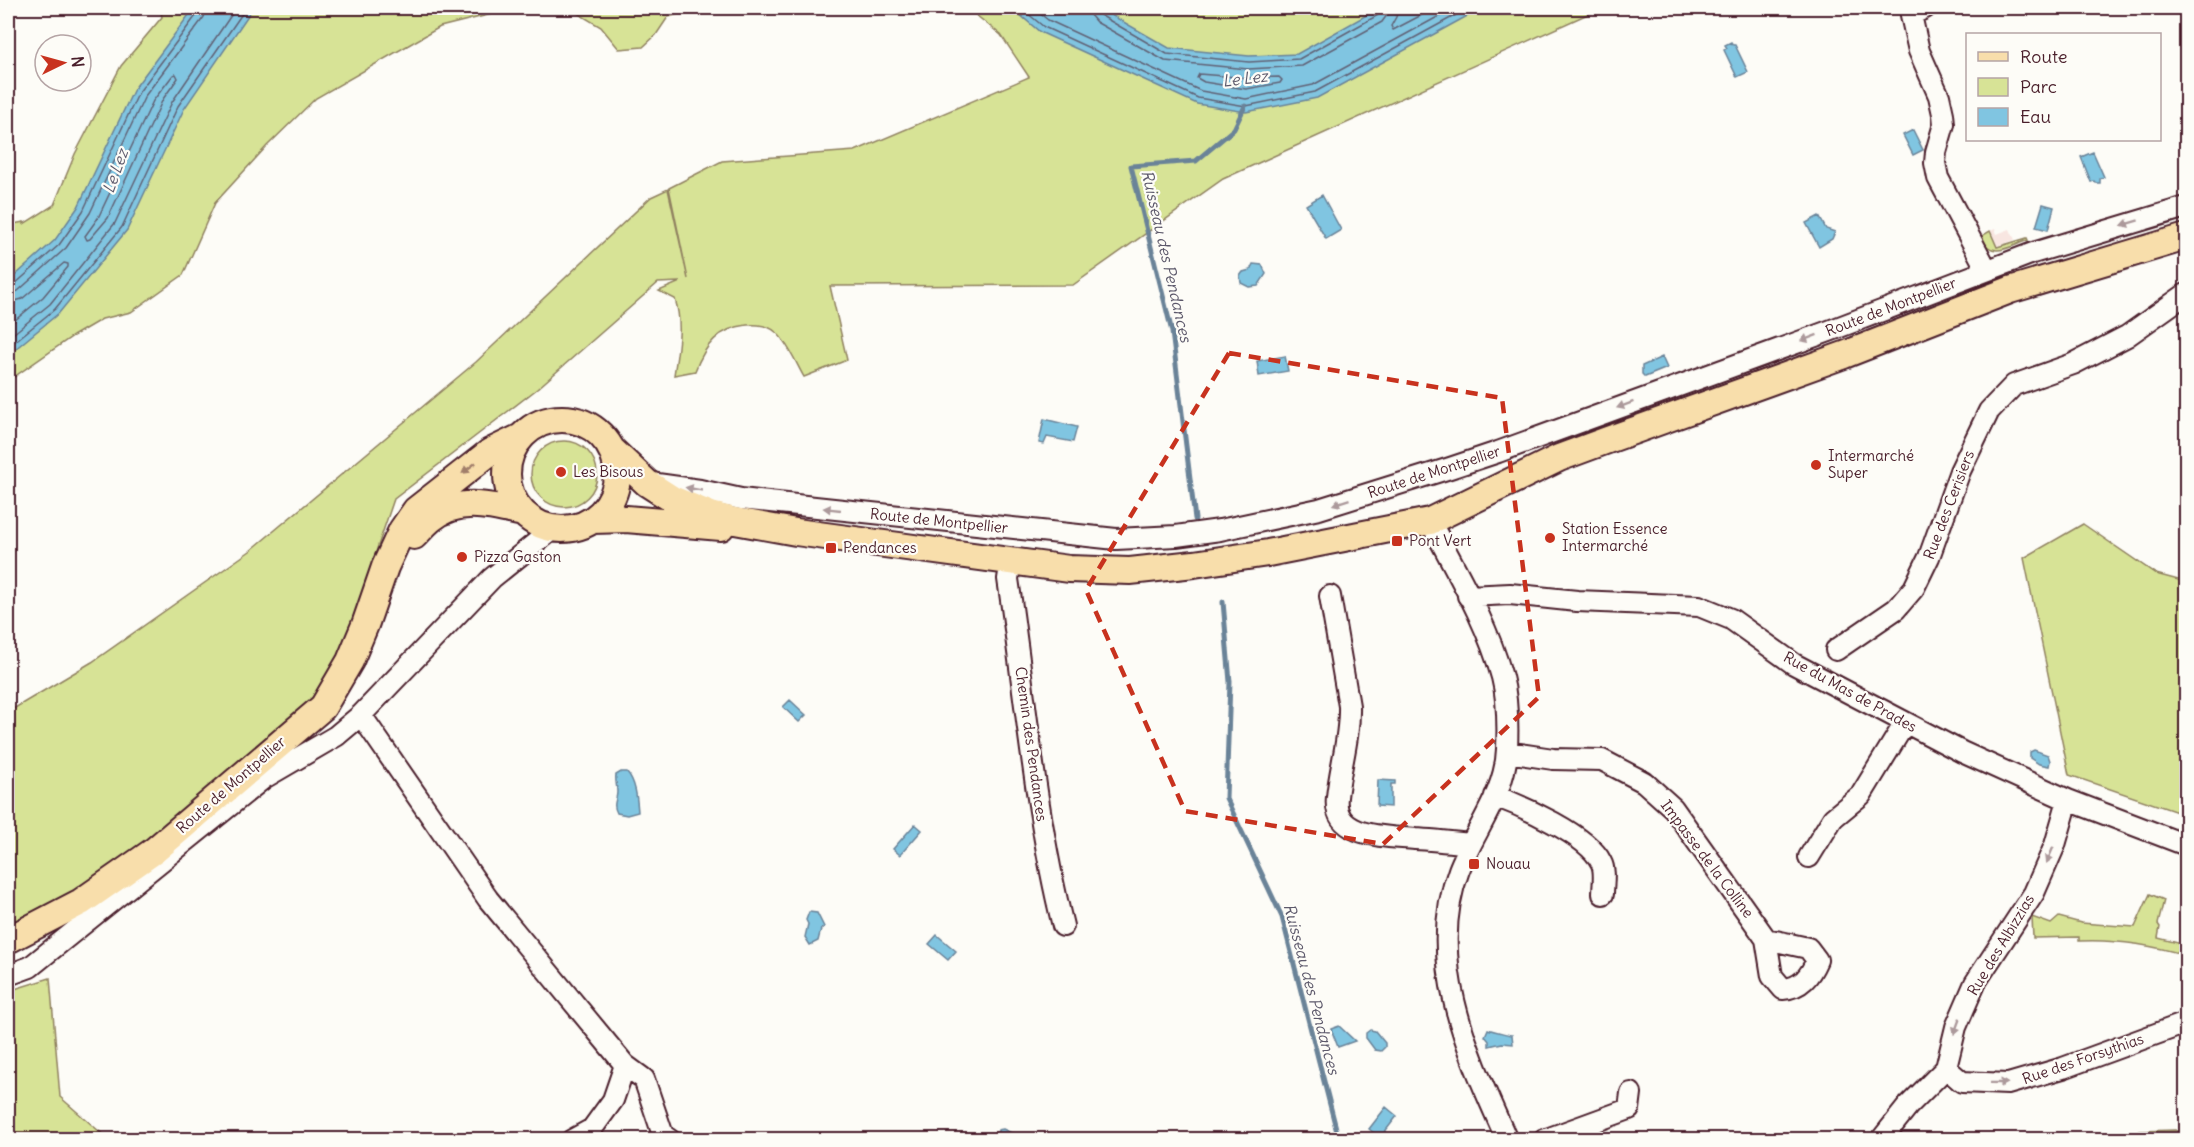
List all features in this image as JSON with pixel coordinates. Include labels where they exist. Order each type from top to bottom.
[{"type":"main road","name":"Route de Montpellier","points":[[613,452],[647,483],[672,499],[711,515],[796,532],[1069,569],[1130,571],[1268,553],[1430,520],[1559,458],[1844,355],[2010,290],[2187,237]]},
{"type":"main road","points":[[561,418],[577,420],[592,427],[605,437],[613,452],[617,467],[617,482],[613,497],[593,520],[576,528],[553,529],[531,520],[513,499],[508,484],[507,468],[511,452],[519,438],[544,421],[561,418]]},
{"type":"main road","name":"Route de Montpellier","points":[[8,940],[81,902],[154,851],[323,706],[350,661],[366,625],[385,567],[402,530],[416,510],[490,452],[519,438]]},
{"type":"main road","name":"Route de Montpellier","points":[[385,567],[432,518],[457,506],[479,504],[523,513]]},
{"type":"main road","name":"Route de Montpellier","points":[[593,520],[626,519],[796,532]]},
{"type":"street","points":[[1925,8],[1911,15],[1919,51],[1939,96],[1943,114],[1944,124],[1935,164],[1938,178],[1987,270]]},
{"type":"street","name":"Route de Montpellier","points":[[647,483],[700,490],[741,499],[1116,539],[1176,536],[1220,530],[1319,509],[1494,454],[1907,302],[2033,253],[2187,207]]},
{"type":"street","name":"Rue des Cerisiers","points":[[1836,650],[1896,609],[1914,588],[1929,557],[1960,471],[1989,411],[2013,385],[2073,364],[2127,336],[2187,294]]},
{"type":"street","points":[[1430,520],[1488,637],[1502,676],[1507,709],[1507,752],[1504,772],[1458,873],[1448,911],[1447,950],[1449,981],[1457,1012],[1478,1075],[1507,1140]]},
{"type":"street","points":[[8,975],[30,967],[264,778],[336,736],[361,715],[498,573],[553,529]]},
{"type":"street","name":"Chemin des Pendances","points":[[1011,560],[1008,579],[1041,811],[1050,872],[1064,926]]},
{"type":"street","name":"Rue du Mas de Prades","points":[[1468,596],[1510,594],[1577,601],[1699,606],[1731,619],[1794,664],[1980,761],[2068,800],[2187,845]]},
{"type":"street","points":[[1330,596],[1349,706],[1349,720],[1336,800],[1339,816],[1349,826],[1366,834],[1471,844]]},
{"type":"street","points":[[361,715],[488,899],[625,1065],[644,1079],[663,1135],[670,1140]]},
{"type":"street","points":[[1809,856],[1833,818],[1861,795],[1905,723]]},
{"type":"street","name":"Impasse de la Colline","points":[[1507,752],[1553,759],[1602,760],[1644,782],[1673,808],[1766,939]]},
{"type":"street","points":[[1495,796],[1544,816],[1596,854],[1604,870],[1603,894]]},
{"type":"street","name":"Rue des Albizzias","points":[[1946,1068],[1956,1027],[1971,992],[2034,893],[2055,845],[2068,800]]},
{"type":"street","name":"Rue des Forsythias","points":[[1946,1068],[1962,1082],[2007,1084],[2063,1068],[2187,1023]]},
{"type":"street","points":[[572,1140],[592,1129],[613,1100],[625,1065]]},
{"type":"street","points":[[1881,1140],[1908,1106],[1946,1068]]},
{"type":"street","points":[[1544,1140],[1629,1109],[1631,1093]]},
{"type":"highlighted area","points":[[1229,353],[1502,398],[1539,697],[1383,844],[1185,811],[1086,590]]},
{"type":"shaded area","points":[[1995,229],[1997,234],[2010,229],[2015,240],[1997,246],[1990,231]]},
{"type":"green space","points":[[160,8],[516,8],[440,27],[316,98],[267,146],[215,203],[183,275],[131,312],[102,319],[73,336],[8,381],[8,225],[24,222],[24,224],[54,205],[75,154],[121,66],[162,17]]},
{"type":"green space","points":[[569,8],[700,8],[668,17],[656,35],[643,47],[619,49],[601,27]]},
{"type":"green space","points":[[967,8],[1601,8],[1223,179],[1073,285],[830,286],[847,360],[804,377],[789,349],[777,333],[767,327],[755,325],[737,327],[721,334],[703,353],[695,371],[674,375],[679,318],[675,299],[659,291],[680,282],[658,283],[537,389],[394,499],[323,707],[154,851],[8,940],[8,712],[92,662],[250,551],[476,362],[651,197],[668,189],[688,279],[669,188],[722,161],[855,151],[1029,77],[1001,35]]},
{"type":"green space","points":[[1990,231],[1997,247],[2027,238],[2028,240],[1995,250],[1985,244],[1980,237]]},
{"type":"green space","points":[[570,441],[588,450],[595,461],[597,474],[595,487],[588,498],[577,505],[558,507],[540,498],[533,487],[531,468],[540,450],[551,443]]},
{"type":"green space","points":[[2083,524],[2156,574],[2186,582],[2186,815],[2069,775],[2024,558]]},
{"type":"green space","points":[[2150,894],[2164,900],[2158,924],[2160,927],[2158,938],[2186,945],[2186,955],[2134,943],[2079,941],[2079,937],[2033,938],[2032,917],[2051,924],[2059,917],[2081,923],[2135,927]]},
{"type":"green space","points":[[50,978],[60,1097],[108,1139],[8,1139],[8,991]]},
{"type":"green space","points":[[2175,1130],[2186,1135],[2186,1139],[2123,1139],[2140,1131]]},
{"type":"water","name":"Le Lez","points":[[194,8],[253,8],[184,109],[127,230],[59,313],[8,355],[8,282],[55,240],[78,207],[134,89]]},
{"type":"water","name":"Le Lez","points":[[1012,8],[1099,8],[1169,48],[1249,56],[1297,54],[1379,8],[1482,8],[1317,98],[1246,112],[1197,104],[1040,32]]},
{"type":"water","points":[[1731,42],[1735,45],[1748,72],[1737,77],[1724,50],[1727,48],[1725,45]]},
{"type":"water","points":[[1913,130],[1923,150],[1913,155],[1903,135]]},
{"type":"water","points":[[2093,152],[2104,177],[2100,179],[2100,183],[2091,182],[2081,157]]},
{"type":"water","points":[[1322,195],[1341,230],[1326,239],[1306,205]]},
{"type":"water","points":[[2043,204],[2054,207],[2048,230],[2036,227]]},
{"type":"water","points":[[1819,216],[1826,229],[1835,232],[1832,239],[1819,247],[1806,223]]},
{"type":"water","points":[[1253,264],[1262,265],[1266,274],[1258,286],[1249,287],[1241,283],[1240,276],[1243,272],[1250,270]]},
{"type":"water","points":[[1285,356],[1288,371],[1259,376],[1257,361]]},
{"type":"water","points":[[1662,357],[1667,368],[1645,377],[1642,374],[1642,366]]},
{"type":"water","points":[[1044,419],[1077,427],[1073,442],[1047,437],[1044,444],[1039,443]]},
{"type":"water","points":[[790,700],[806,715],[799,722],[783,707]]},
{"type":"water","points":[[2034,750],[2048,755],[2049,766],[2039,764],[2030,758],[2030,752]]},
{"type":"water","points":[[627,772],[632,781],[636,791],[638,812],[627,815],[617,813],[616,775]]},
{"type":"water","points":[[1378,780],[1395,781],[1395,784],[1391,784],[1391,807],[1377,806]]},
{"type":"water","points":[[915,824],[922,830],[900,855],[893,849]]},
{"type":"water","points":[[809,912],[817,913],[824,927],[821,929],[818,941],[810,945],[805,937]]},
{"type":"water","points":[[937,935],[956,951],[948,960],[929,944]]},
{"type":"water","points":[[1339,1026],[1355,1041],[1338,1047],[1331,1029]]},
{"type":"water","points":[[1488,1029],[1512,1035],[1513,1044],[1502,1043],[1489,1046],[1489,1041],[1485,1036]]},
{"type":"water","points":[[1370,1030],[1375,1031],[1385,1043],[1381,1051],[1375,1050],[1366,1038],[1366,1033]]},
{"type":"water","points":[[1386,1107],[1397,1116],[1380,1138],[1369,1129]]},
{"type":"water","points":[[1003,1129],[1020,1139],[998,1139],[998,1130]]},
{"type":"waterway","name":"Ruisseau des Pendances","points":[[1195,519],[1172,332],[1131,166],[1196,161],[1234,129],[1245,106]]},
{"type":"waterway","name":"Ruisseau des Pendances","points":[[1223,602],[1230,682],[1226,798],[1282,917],[1339,1140]]},
{"type":"place","name":"Intermarché Super","points":[[1816,465]]},
{"type":"place","name":"Les Bisous","points":[[561,472]]},
{"type":"place","name":"Station Essence Intermarché","points":[[1550,538]]},
{"type":"place","name":"Pont Vert","points":[[1397,541]]},
{"type":"place","name":"Pendances","points":[[831,548]]},
{"type":"place","name":"Pizza Gaston","points":[[462,557]]},
{"type":"place","name":"Nouau","points":[[1474,864]]}]
